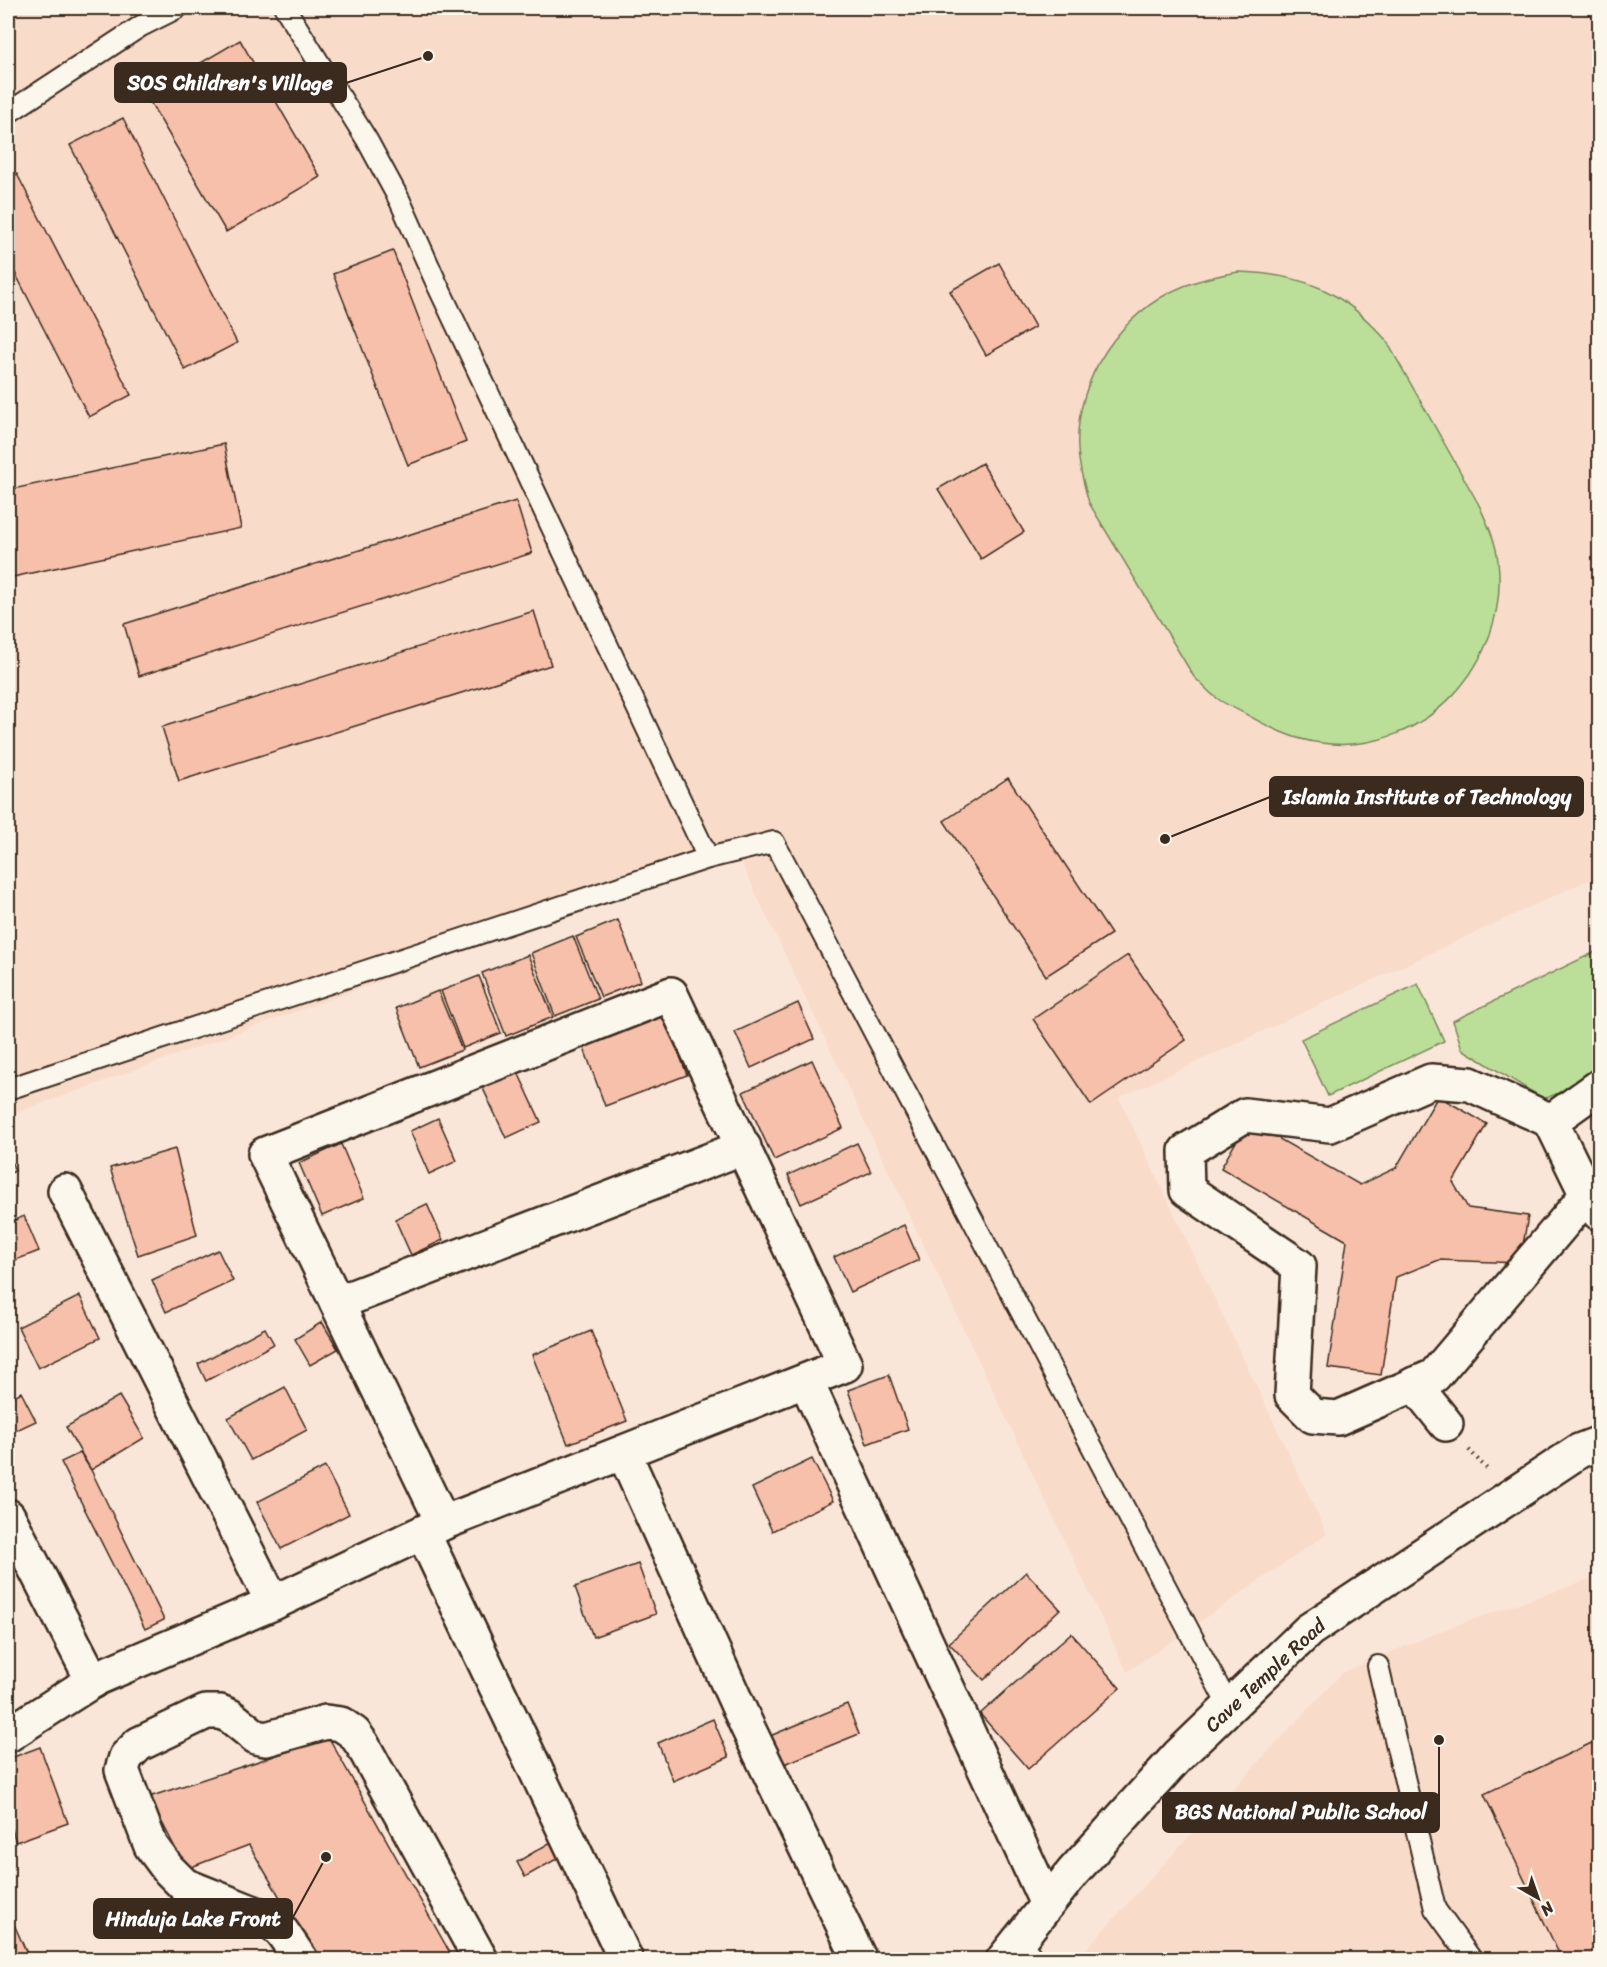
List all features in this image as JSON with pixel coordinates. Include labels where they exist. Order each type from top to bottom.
[{"type":"street","points":[[8,1735],[93,1681],[273,1603],[433,1528],[845,1365],[671,994],[265,1155],[337,1303],[433,1528],[626,1959]]},
{"type":"street","points":[[1431,1081],[1470,1084],[1551,1121],[1595,1198],[1434,1376],[1338,1418],[1313,1416],[1292,1395],[1299,1266],[1186,1190],[1186,1151],[1245,1115],[1330,1125],[1431,1081]]},
{"type":"street","points":[[1551,1121],[1599,1086]]},
{"type":"street","points":[[337,1303],[744,1147]]},
{"type":"street","points":[[64,1191],[273,1603]]},
{"type":"street","points":[[806,1381],[1047,1904]]},
{"type":"street","points":[[1414,1384],[1446,1424]]},
{"type":"street","name":"Cave Temple Road","points":[[1018,1953],[1047,1904],[1073,1872],[1178,1756],[1309,1630],[1514,1493],[1589,1447],[1599,1423]]},
{"type":"street","points":[[624,1453],[747,1726],[860,1959]]},
{"type":"street","points":[[8,1516],[93,1681]]},
{"type":"street","points":[[301,1959],[282,1932],[264,1917],[184,1885],[168,1869],[151,1846],[122,1770],[126,1757],[139,1744],[206,1712],[220,1712],[230,1716],[256,1737],[266,1739],[326,1722],[341,1724],[354,1733],[362,1744],[481,1959]]},
{"type":"lane","points":[[8,113],[141,26],[177,8]]},
{"type":"lane","points":[[285,8],[367,140],[400,201],[708,858]]},
{"type":"lane","points":[[8,1089],[708,858],[774,842],[1229,1707]]},
{"type":"lane","points":[[1378,1666],[1434,1910],[1472,1959]]},
{"type":"path","points":[[1446,1424],[1484,1466],[1514,1493]]},
{"type":"shaded area","points":[[8,8],[1599,8],[1599,875],[1119,1098],[1327,1534],[1127,1672],[736,852],[8,1116]]},
{"type":"shaded area","points":[[1599,1576],[1599,1959],[1076,1960],[1342,1673],[1448,1628]]},
{"type":"green space","points":[[1238,272],[1262,273],[1302,281],[1337,297],[1370,323],[1386,340],[1479,505],[1493,539],[1498,561],[1498,598],[1490,634],[1475,667],[1453,695],[1426,718],[1394,735],[1359,743],[1310,741],[1271,727],[1215,697],[1194,677],[1089,503],[1078,449],[1079,423],[1084,398],[1093,374],[1106,351],[1140,312],[1161,297],[1197,281]]},
{"type":"green space","points":[[1595,952],[1599,962],[1599,1076],[1544,1099],[1462,1049],[1453,1021]]},
{"type":"green space","points":[[1418,984],[1444,1041],[1328,1096],[1301,1039]]},
{"type":"building","points":[[240,40],[320,177],[226,232],[146,95]]},
{"type":"building","points":[[123,118],[237,343],[185,370],[70,145]]},
{"type":"building","points":[[17,174],[131,395],[89,417],[8,259],[8,179]]},
{"type":"building","points":[[393,251],[466,442],[408,465],[333,274]]},
{"type":"building","points":[[999,263],[1035,327],[986,355],[950,291]]},
{"type":"building","points":[[224,444],[241,528],[8,578],[8,490]]},
{"type":"building","points":[[982,463],[1024,532],[981,559],[938,489]]},
{"type":"building","points":[[516,501],[532,553],[139,676],[124,624]]},
{"type":"building","points":[[534,611],[551,665],[179,781],[162,727]]},
{"type":"building","points":[[1008,778],[1111,934],[1046,976],[944,821]]},
{"type":"building","points":[[618,920],[641,981],[601,997],[576,937]]},
{"type":"building","points":[[573,936],[598,999],[555,1016],[531,953]]},
{"type":"building","points":[[528,955],[553,1017],[506,1036],[482,973]]},
{"type":"building","points":[[1128,955],[1186,1040],[1091,1105],[1033,1019]]},
{"type":"building","points":[[479,976],[501,1033],[463,1048],[441,991]]},
{"type":"building","points":[[438,991],[462,1050],[419,1067],[396,1008]]},
{"type":"building","points":[[798,1003],[814,1039],[751,1068],[735,1032]]},
{"type":"building","points":[[663,1010],[687,1075],[605,1106],[581,1040]]},
{"type":"building","points":[[812,1060],[843,1128],[774,1160],[743,1092]]},
{"type":"building","points":[[516,1068],[541,1122],[506,1138],[481,1084]]},
{"type":"building","points":[[1438,1096],[1487,1124],[1453,1182],[1468,1208],[1528,1216],[1520,1263],[1439,1260],[1396,1277],[1381,1375],[1328,1368],[1347,1241],[1221,1168],[1248,1121],[1360,1185],[1396,1168]]},
{"type":"building","points":[[438,1118],[457,1161],[429,1174],[410,1131]]},
{"type":"building","points":[[857,1143],[871,1172],[801,1204],[788,1175]]},
{"type":"building","points":[[341,1144],[364,1198],[322,1216],[299,1163]]},
{"type":"building","points":[[175,1149],[197,1235],[138,1255],[110,1168]]},
{"type":"building","points":[[8,1153],[15,1171],[8,1174]]},
{"type":"building","points":[[427,1204],[443,1240],[411,1255],[395,1219]]},
{"type":"building","points":[[24,1216],[39,1251],[8,1263],[8,1223]]},
{"type":"building","points":[[904,1225],[919,1260],[850,1292],[834,1257]]},
{"type":"building","points":[[218,1250],[233,1281],[166,1312],[152,1280]]},
{"type":"building","points":[[80,1296],[100,1338],[38,1368],[18,1327]]},
{"type":"building","points":[[322,1322],[338,1349],[310,1365],[295,1339]]},
{"type":"building","points":[[265,1328],[274,1344],[206,1381],[198,1364]]},
{"type":"building","points":[[591,1331],[627,1421],[568,1444],[532,1355]]},
{"type":"building","points":[[889,1375],[908,1429],[867,1444],[848,1390]]},
{"type":"building","points":[[285,1387],[307,1430],[251,1460],[228,1418]]},
{"type":"building","points":[[21,1392],[36,1421],[8,1434],[8,1400]]},
{"type":"building","points":[[119,1396],[144,1438],[91,1470],[66,1427]]},
{"type":"building","points":[[80,1453],[91,1470],[164,1620],[145,1629],[61,1462]]},
{"type":"building","points":[[812,1459],[833,1501],[772,1531],[752,1488]]},
{"type":"building","points":[[325,1467],[349,1514],[281,1549],[257,1502]]},
{"type":"building","points":[[638,1564],[656,1614],[593,1637],[575,1587]]},
{"type":"building","points":[[1026,1572],[1060,1609],[984,1680],[949,1643]]},
{"type":"building","points":[[1071,1633],[1120,1688],[1028,1769],[980,1714]]},
{"type":"building","points":[[847,1704],[859,1734],[782,1765],[770,1736]]},
{"type":"building","points":[[713,1719],[729,1757],[673,1781],[658,1743]]},
{"type":"building","points":[[329,1738],[454,1960],[317,1960],[249,1845],[186,1869],[149,1797]]},
{"type":"building","points":[[1600,1739],[1600,1960],[1562,1960],[1484,1794]]},
{"type":"building","points":[[40,1747],[68,1823],[16,1842],[8,1817],[8,1759]]},
{"type":"building","points":[[551,1842],[560,1857],[525,1877],[517,1862]]},
{"type":"building","points":[[8,1911],[30,1960],[8,1960]]},
{"type":"place","name":"SOS Children's Village","points":[[428,56]]},
{"type":"place","name":"Islamia Institute of Technology","points":[[1165,839]]},
{"type":"place","name":"BGS National Public School","points":[[1439,1740]]},
{"type":"place","name":"Hinduja Lake Front","points":[[326,1857]]}]
